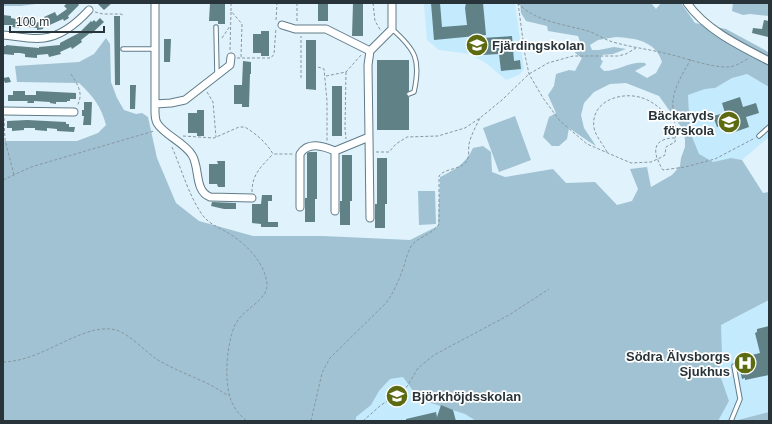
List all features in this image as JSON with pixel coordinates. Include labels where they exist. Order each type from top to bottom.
[{"type":"street","points":[[155,3],[155,104],[156,120],[158,125],[184,145],[196,161],[200,188],[205,195],[210,197],[252,198]]},
{"type":"street","points":[[368,50],[392,29],[392,3]]},
{"type":"street","points":[[687,3],[694,13],[710,27],[769,61]]},
{"type":"street","points":[[3,35],[44,38],[62,33],[80,20],[88,10]]},
{"type":"street","points":[[282,25],[301,29],[326,30],[368,50]]},
{"type":"street","points":[[368,50],[370,218]]},
{"type":"street","points":[[155,104],[185,100],[230,65],[232,57]]},
{"type":"street","points":[[4,111],[74,112]]},
{"type":"street","points":[[300,207],[300,154],[303,149],[321,145],[335,151],[369,138]]},
{"type":"street","points":[[335,151],[335,211]]},
{"type":"lane","points":[[216,27],[217,75]]},
{"type":"lane","points":[[392,29],[404,40],[416,56],[417,78],[414,92],[409,94]]},
{"type":"lane","points":[[123,49],[156,49]]},
{"type":"lane","points":[[759,136],[769,127]]},
{"type":"lane","points":[[731,421],[740,399],[734,366]]},
{"type":"path","points":[[230,3],[230,47],[232,57],[241,58],[271,58],[274,54],[277,3]]},
{"type":"path","points":[[297,3],[296,21],[297,25],[301,29],[301,78]]},
{"type":"path","points":[[373,3],[375,20],[385,36]]},
{"type":"path","points":[[518,3],[522,8],[535,16],[590,32],[612,42],[636,48],[663,52],[726,67],[734,67],[757,54]]},
{"type":"path","points":[[518,3],[525,55],[530,74],[542,98],[560,122],[587,144],[631,163],[639,164],[664,156],[666,147],[673,143],[676,138],[673,99],[676,85],[691,59]]},
{"type":"path","points":[[88,10],[103,14],[123,15]]},
{"type":"path","points":[[231,11],[242,24],[241,58]]},
{"type":"path","points":[[216,47],[231,24]]},
{"type":"path","points":[[369,152],[389,152],[396,144],[407,137],[438,136],[465,128],[502,100],[530,74],[548,63],[560,59],[580,56],[618,56],[626,54],[636,48]]},
{"type":"path","points":[[325,76],[346,72],[368,50]]},
{"type":"path","points":[[318,67],[324,68],[328,101],[327,147]]},
{"type":"path","points":[[346,72],[345,136],[349,146]]},
{"type":"path","points":[[71,74],[80,88],[79,102],[74,112]]},
{"type":"path","points":[[202,87],[213,102],[216,137]]},
{"type":"path","points":[[608,153],[597,137],[594,121],[600,108],[612,98],[625,96],[640,97],[653,102],[671,120],[674,120]]},
{"type":"path","points":[[4,111],[5,135],[14,175]]},
{"type":"path","points":[[311,421],[322,373],[330,358],[386,303],[397,286],[409,250],[413,244],[436,230],[440,224],[439,176],[464,164],[468,160],[469,144],[480,118]]},
{"type":"path","points":[[177,140],[184,136],[195,138],[216,137],[244,126],[259,137],[268,146],[273,154]]},
{"type":"path","points":[[3,180],[31,167],[165,131],[189,190],[202,214],[215,227],[242,242],[261,264],[266,277],[267,285],[265,295],[242,315],[235,325],[230,340],[227,362],[227,379],[230,397],[233,405],[247,421]]},
{"type":"path","points":[[676,138],[665,139],[659,142],[655,149],[660,167],[663,170],[685,167],[722,157],[759,136]]},
{"type":"path","points":[[252,198],[253,179],[261,167],[273,154],[300,154]]},
{"type":"path","points":[[363,421],[381,405],[402,393],[418,368],[434,354],[509,316],[549,289]]},
{"type":"path","points":[[3,362],[15,362],[33,356],[79,335],[106,328],[116,330],[128,336],[158,360],[185,374],[203,381],[230,397]]},
{"type":"shaded area","points":[[3,3],[43,3],[21,6],[3,6]]},
{"type":"shaded area","name":"Fjärdingskolan","points":[[424,3],[515,3],[524,69],[519,75],[506,80],[486,63],[470,54],[439,50],[427,40]]},
{"type":"shaded area","points":[[520,3],[651,3],[656,9],[661,3],[681,3],[695,23],[726,29],[769,53],[769,87],[747,74],[732,78],[715,88],[705,89],[688,95],[690,132],[699,154],[713,162],[731,158],[742,160],[763,193],[769,192],[769,300],[721,325],[722,354],[719,372],[729,401],[718,421],[476,421],[465,414],[425,401],[413,391],[403,377],[390,379],[379,391],[371,405],[356,417],[356,421],[3,421],[3,141],[77,141],[98,133],[106,125],[102,112],[96,102],[79,83],[17,82],[15,66],[79,62],[94,54],[106,38],[110,44],[111,82],[117,98],[124,110],[136,114],[142,113],[148,117],[157,158],[176,203],[199,221],[253,236],[323,236],[410,240],[438,226],[440,177],[455,169],[463,162],[473,148],[483,146],[491,152],[492,172],[505,177],[553,169],[566,183],[595,182],[617,205],[632,201],[638,189],[630,169],[647,167],[651,187],[672,175],[680,166],[685,147],[685,139],[682,128],[659,96],[626,83],[610,84],[594,92],[584,103],[581,115],[584,128],[596,146],[569,128],[567,139],[559,146],[552,146],[543,137],[549,117],[556,113],[548,95],[554,86],[556,74],[569,70],[575,71],[582,58],[575,53],[580,42],[578,36],[548,31],[547,26],[526,21],[521,13]],"holes":[[[616,37],[644,42],[655,49],[662,62],[656,73],[647,78],[635,71],[646,65],[645,63],[634,63],[609,71],[604,71],[600,67],[603,61],[601,60],[601,55],[613,54],[626,49],[614,47],[592,50],[590,45],[598,40]]]},
{"type":"shaded area","points":[[733,3],[769,3],[769,16],[750,14],[743,15],[732,11]]},
{"type":"shaded area","name":"Bäckaryds förskola","points":[[747,74],[769,87],[769,137],[742,160],[731,158],[713,162],[698,154],[692,139],[690,132],[688,95],[705,89],[715,88],[731,78]]},
{"type":"shaded area","points":[[515,116],[531,160],[499,172],[483,128]]},
{"type":"shaded area","points":[[418,191],[435,191],[436,224],[419,225]]},
{"type":"shaded area","name":"Södra Älvsborgs Sjukhus","points":[[769,300],[769,412],[734,421],[718,421],[729,401],[719,372],[722,354],[721,325]]},
{"type":"shaded area","name":"Björkhöjdsskolan","points":[[403,377],[413,391],[465,414],[476,421],[356,421],[356,417],[371,405],[379,391],[390,379]]},
{"type":"shaded area","points":[[769,412],[769,421],[734,421]]},
{"type":"building","points":[[67,3],[78,3],[79,5],[68,16],[69,18],[64,21],[63,19],[43,29],[37,30],[37,28],[19,26],[19,28],[12,27],[13,25],[3,25],[3,15],[11,16],[11,18],[16,19],[21,19],[22,17],[33,18],[33,23],[46,21],[44,17],[55,12],[57,16],[67,9],[64,6]]},
{"type":"building","points":[[97,3],[112,3],[104,10]]},
{"type":"building","points":[[210,3],[225,3],[225,24],[218,24],[218,21],[209,21]]},
{"type":"building","points":[[318,3],[328,3],[328,21],[318,21]]},
{"type":"building","points":[[353,3],[363,3],[363,36],[352,36]]},
{"type":"building","points":[[431,3],[440,3],[442,27],[467,25],[465,8],[466,3],[483,3],[486,35],[434,40]]},
{"type":"building","points":[[114,16],[120,16],[120,85],[115,85]]},
{"type":"building","points":[[100,18],[104,22],[91,34],[90,33],[81,40],[82,42],[72,49],[71,47],[60,52],[61,54],[49,57],[48,54],[37,55],[37,58],[25,57],[25,54],[20,53],[14,53],[14,55],[3,54],[3,46],[6,45],[39,48],[60,45],[60,43],[79,33],[91,21],[92,22],[94,20],[96,22]]},
{"type":"building","points":[[764,20],[769,21],[768,37],[752,33],[753,28],[762,29]]},
{"type":"building","points":[[261,31],[269,31],[269,56],[261,56],[261,53],[253,53],[253,34],[261,34]]},
{"type":"building","points":[[512,36],[514,61],[520,60],[521,69],[501,71],[499,54],[483,55],[482,38]]},
{"type":"building","points":[[164,39],[171,39],[170,62],[164,62]]},
{"type":"building","points":[[306,40],[316,40],[316,90],[306,89]]},
{"type":"building","points":[[377,60],[409,60],[409,91],[406,94],[409,97],[409,130],[377,130]]},
{"type":"building","points":[[243,61],[251,62],[249,107],[242,107],[242,104],[234,104],[234,85],[242,85]]},
{"type":"building","points":[[9,77],[11,82],[5,83],[3,78]]},
{"type":"building","points":[[130,85],[136,85],[135,109],[130,109]]},
{"type":"building","points":[[332,86],[342,86],[342,136],[332,136]]},
{"type":"building","points":[[13,91],[25,91],[25,95],[36,95],[36,91],[76,93],[76,99],[70,99],[70,101],[67,102],[56,102],[56,104],[34,101],[34,103],[27,103],[28,101],[8,101],[8,95],[13,95]]},
{"type":"building","points":[[740,97],[743,107],[756,103],[759,113],[746,117],[749,127],[732,133],[729,123],[717,127],[713,116],[725,113],[722,103]]},
{"type":"building","points":[[84,102],[92,102],[91,125],[83,125],[84,116],[82,116],[82,110],[84,110]]},
{"type":"building","points":[[197,110],[204,110],[204,136],[197,136],[197,133],[188,133],[188,113],[197,113]]},
{"type":"building","points":[[27,120],[66,122],[66,124],[69,124],[69,127],[75,127],[74,132],[57,131],[57,129],[47,128],[47,131],[35,130],[35,128],[24,128],[24,130],[12,131],[12,128],[7,128],[7,121]]},
{"type":"building","points":[[317,152],[317,199],[315,199],[315,222],[305,222],[305,198],[307,198],[307,153]]},
{"type":"building","points":[[342,155],[352,155],[352,201],[350,201],[350,225],[340,225],[340,201],[342,201]]},
{"type":"building","points":[[377,158],[387,158],[387,204],[385,204],[385,228],[375,228],[375,204],[377,204]]},
{"type":"building","points":[[217,161],[225,161],[225,187],[218,187],[217,184],[209,184],[209,164],[218,164]]},
{"type":"building","points":[[262,195],[272,195],[272,201],[268,201],[268,222],[278,222],[278,227],[261,227],[261,224],[252,223],[252,204],[261,204]]},
{"type":"building","points":[[212,202],[236,203],[236,209],[224,209],[211,206]]},
{"type":"building","points":[[769,326],[769,375],[745,380],[745,378],[742,379],[738,361],[740,358],[760,353],[755,333],[757,332],[757,329]]},
{"type":"building","points":[[441,405],[453,410],[456,421],[406,421],[406,419],[436,412],[437,417]]},
{"type":"place","name":"Fjärdingskolan","points":[[477,45]]},
{"type":"place","name":"Bäckaryds förskola","points":[[729,122]]},
{"type":"place","name":"Södra Älvsborgs Sjukhus","points":[[745,363]]},
{"type":"place","name":"Björkhöjdsskolan","points":[[397,396]]}]
